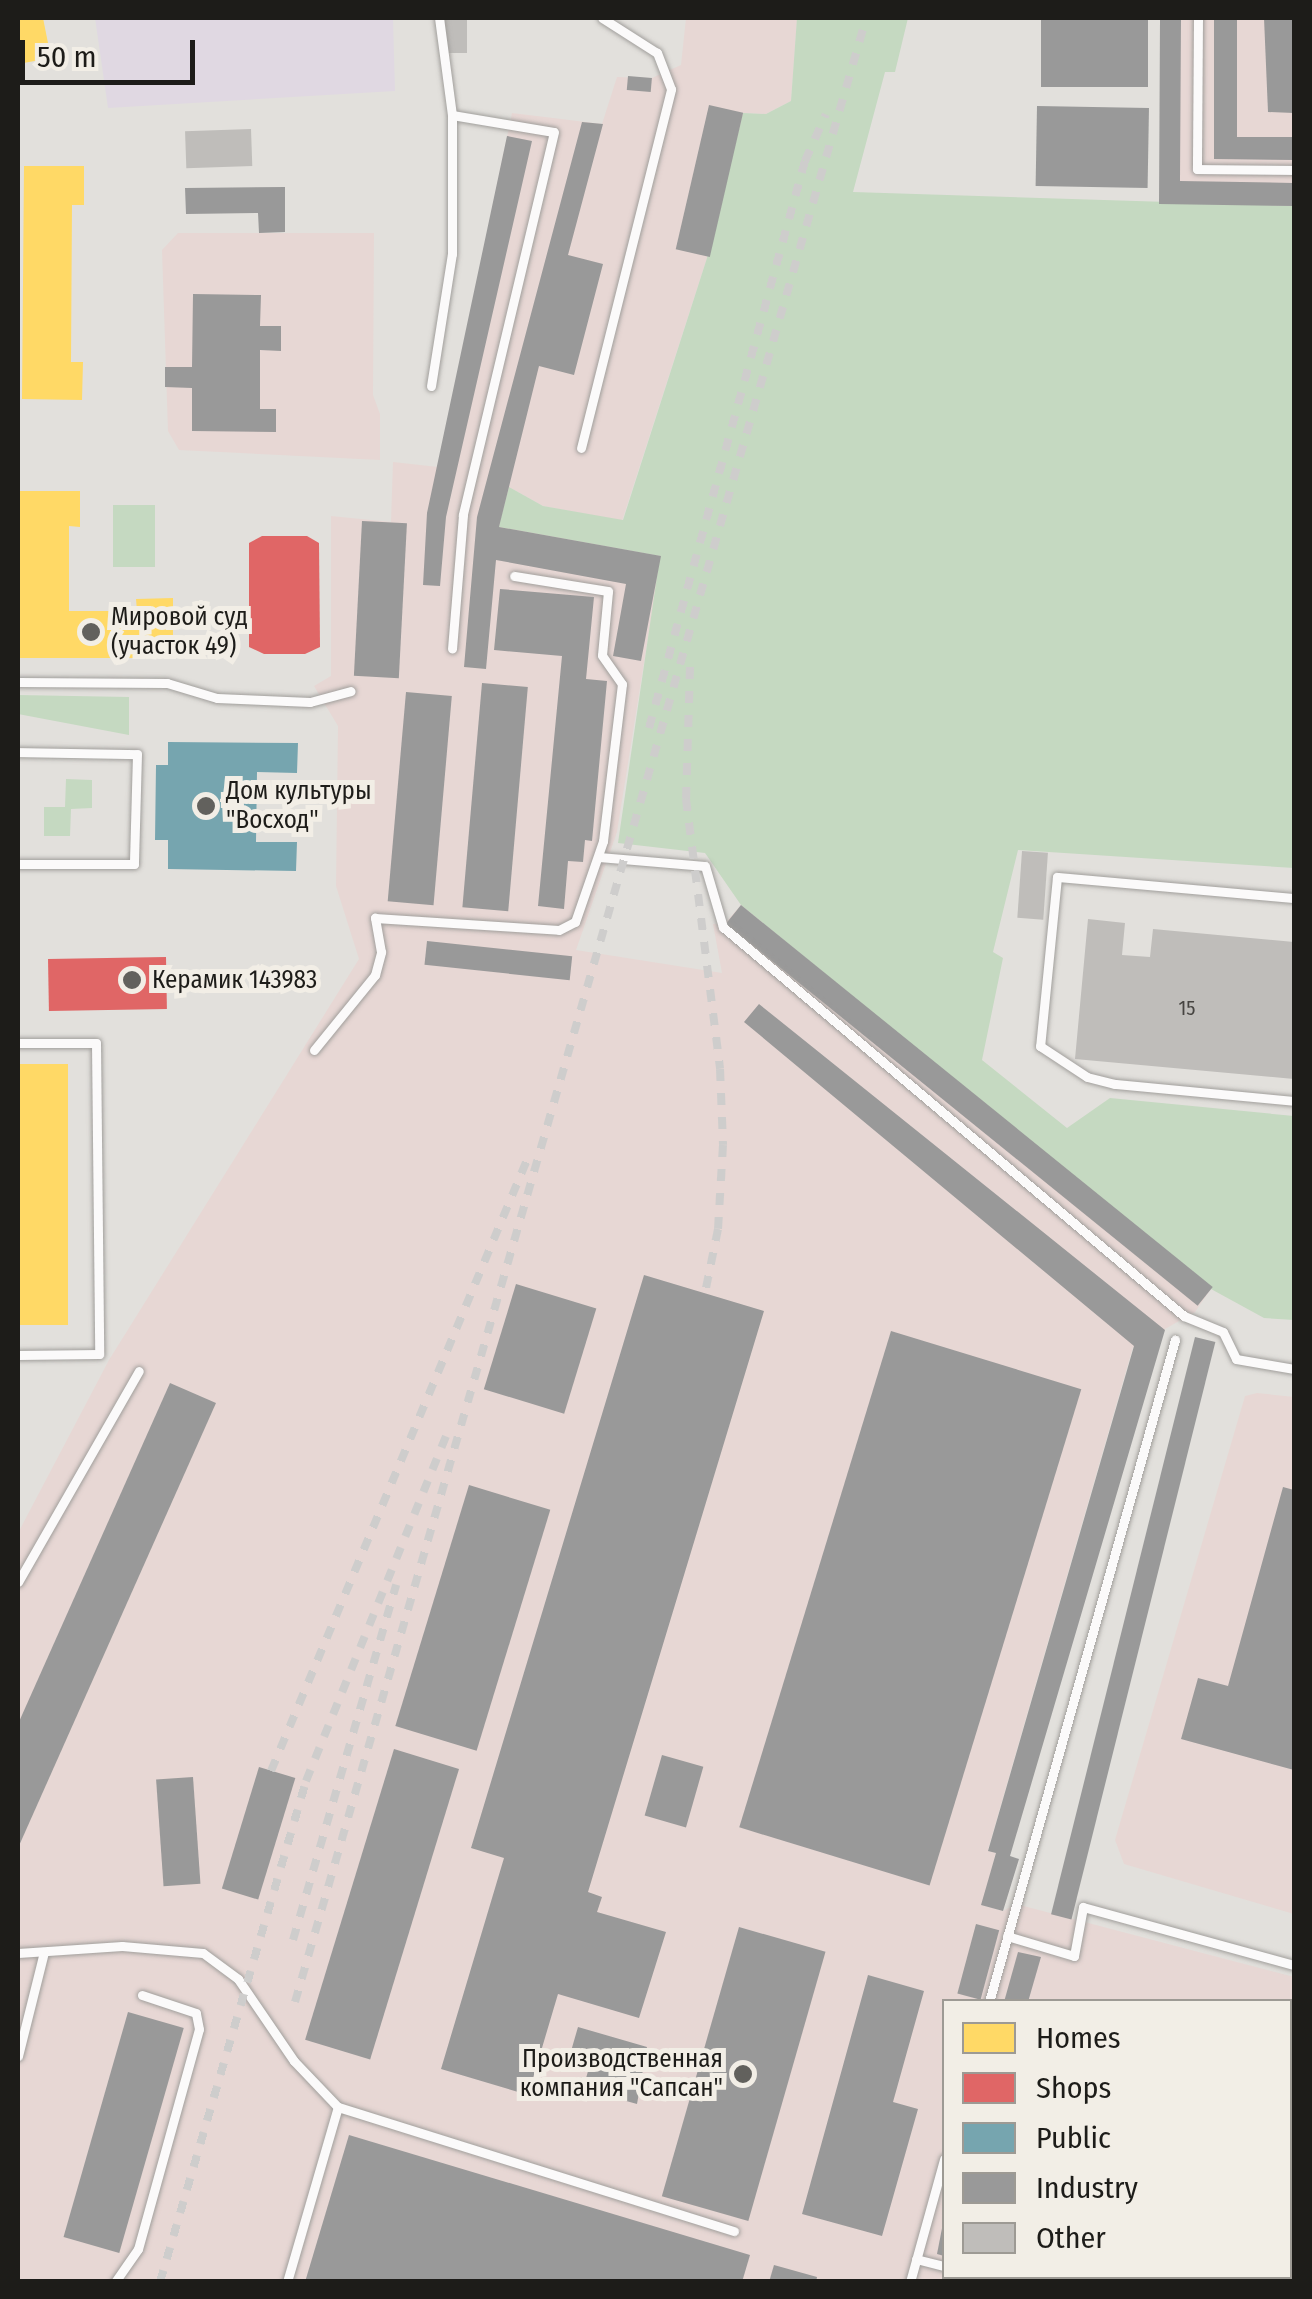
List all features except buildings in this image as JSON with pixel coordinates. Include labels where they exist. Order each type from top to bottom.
[{"type":"lane","points":[[431,386],[452,254],[452,115],[439,18]]},
{"type":"lane","points":[[581,448],[672,89],[657,53],[602,18]]},
{"type":"lane","points":[[1198,18],[1197,169],[1294,170]]},
{"type":"lane","points":[[452,115],[554,132],[463,515],[452,650]]},
{"type":"lane","points":[[314,1050],[374,974],[381,952],[376,918],[560,930],[574,922],[600,857],[622,684],[602,656],[608,591],[514,576]]},
{"type":"lane","points":[[18,682],[168,684],[217,698],[310,702],[351,691]]},
{"type":"lane","points":[[18,752],[136,754],[134,864],[18,864]]},
{"type":"lane","points":[[600,857],[705,866],[722,928],[1184,1316],[1223,1332],[1236,1359],[1294,1369]]},
{"type":"lane","points":[[1294,898],[1057,877],[1040,1046],[1087,1077],[1115,1084],[1294,1101]]},
{"type":"lane","points":[[18,1044],[96,1043],[98,1336],[98,1354],[18,1355]]},
{"type":"lane","points":[[990,1999],[1175,1340]]},
{"type":"lane","points":[[18,1582],[138,1371]]},
{"type":"lane","points":[[1007,1936],[1074,1956],[1083,1907],[1294,1965]]},
{"type":"lane","points":[[18,1953],[151,1946],[216,1959],[338,2106],[734,2230]]},
{"type":"lane","points":[[18,2056],[44,1952]]},
{"type":"lane","points":[[115,2282],[138,2249],[199,2029],[196,2013],[142,1996]]},
{"type":"lane","points":[[286,2282],[338,2106]]},
{"type":"lane","points":[[910,2282],[942,2166]]},
{"type":"lane","points":[[916,2259],[942,2266]]},
{"type":"shaded area","points":[[95,18],[393,18],[395,91],[108,108]]},
{"type":"shaded area","points":[[686,18],[797,20],[791,101],[766,114],[744,113],[707,258],[622,521],[543,506],[509,487],[499,526],[661,556],[617,832],[576,950],[722,973],[713,924],[725,923],[741,905],[1211,1289],[1195,1312],[1165,1329],[1152,1362],[1133,1347],[988,1850],[996,1853],[982,1905],[1003,1911],[1016,1904],[1294,1977],[1294,2281],[18,2282],[18,1533],[109,1360],[359,959],[336,886],[338,726],[314,686],[331,676],[331,516],[391,522],[393,462],[438,467],[512,113],[602,124],[617,77],[652,78],[681,65]]},
{"type":"shaded area","points":[[1160,18],[1294,18],[1294,204],[1160,204]]},
{"type":"shaded area","points":[[178,233],[374,233],[373,395],[380,414],[380,460],[179,450],[168,431],[162,250]]},
{"type":"shaded area","points":[[1257,1393],[1294,1397],[1294,1914],[1124,1864],[1115,1840],[1245,1396]]},
{"type":"green space","points":[[797,18],[908,18],[895,72],[885,72],[853,192],[1294,206],[1294,868],[1018,850],[993,952],[1003,958],[982,1060],[1067,1128],[1110,1098],[1294,1116],[1294,1320],[1264,1318],[1211,1289],[741,905],[705,853],[618,843],[660,556],[499,527],[500,521],[509,487],[543,506],[623,520],[707,258],[743,113],[766,114],[791,101]]},
{"type":"green space","points":[[113,505],[155,505],[155,567],[113,567]]},
{"type":"green space","points":[[18,695],[129,697],[129,735],[18,714]]},
{"type":"green space","points":[[66,779],[92,780],[92,808],[71,809],[70,836],[44,836],[44,807],[65,807]]},
{"type":"railway","points":[[295,2002],[866,18]]},
{"type":"railway","points":[[649,728],[805,161],[826,114]]},
{"type":"railway","points":[[690,667],[686,799],[720,1069],[723,1145],[718,1229],[705,1293]]},
{"type":"railway","points":[[271,1771],[529,1155]]},
{"type":"railway","points":[[160,2282],[306,1781],[447,1434]]},
{"type":"railway","points":[[293,1940],[396,1585]]},
{"type":"place","name":"Мировой суд (участок 49)","points":[[91,632]]},
{"type":"place","name":"Дом культуры \"Восход\"","points":[[206,806]]},
{"type":"place","name":"Керамик 143983","points":[[132,980]]},
{"type":"place","name":"Производственная компания \"Сапсан\"","points":[[743,2074]]}]
